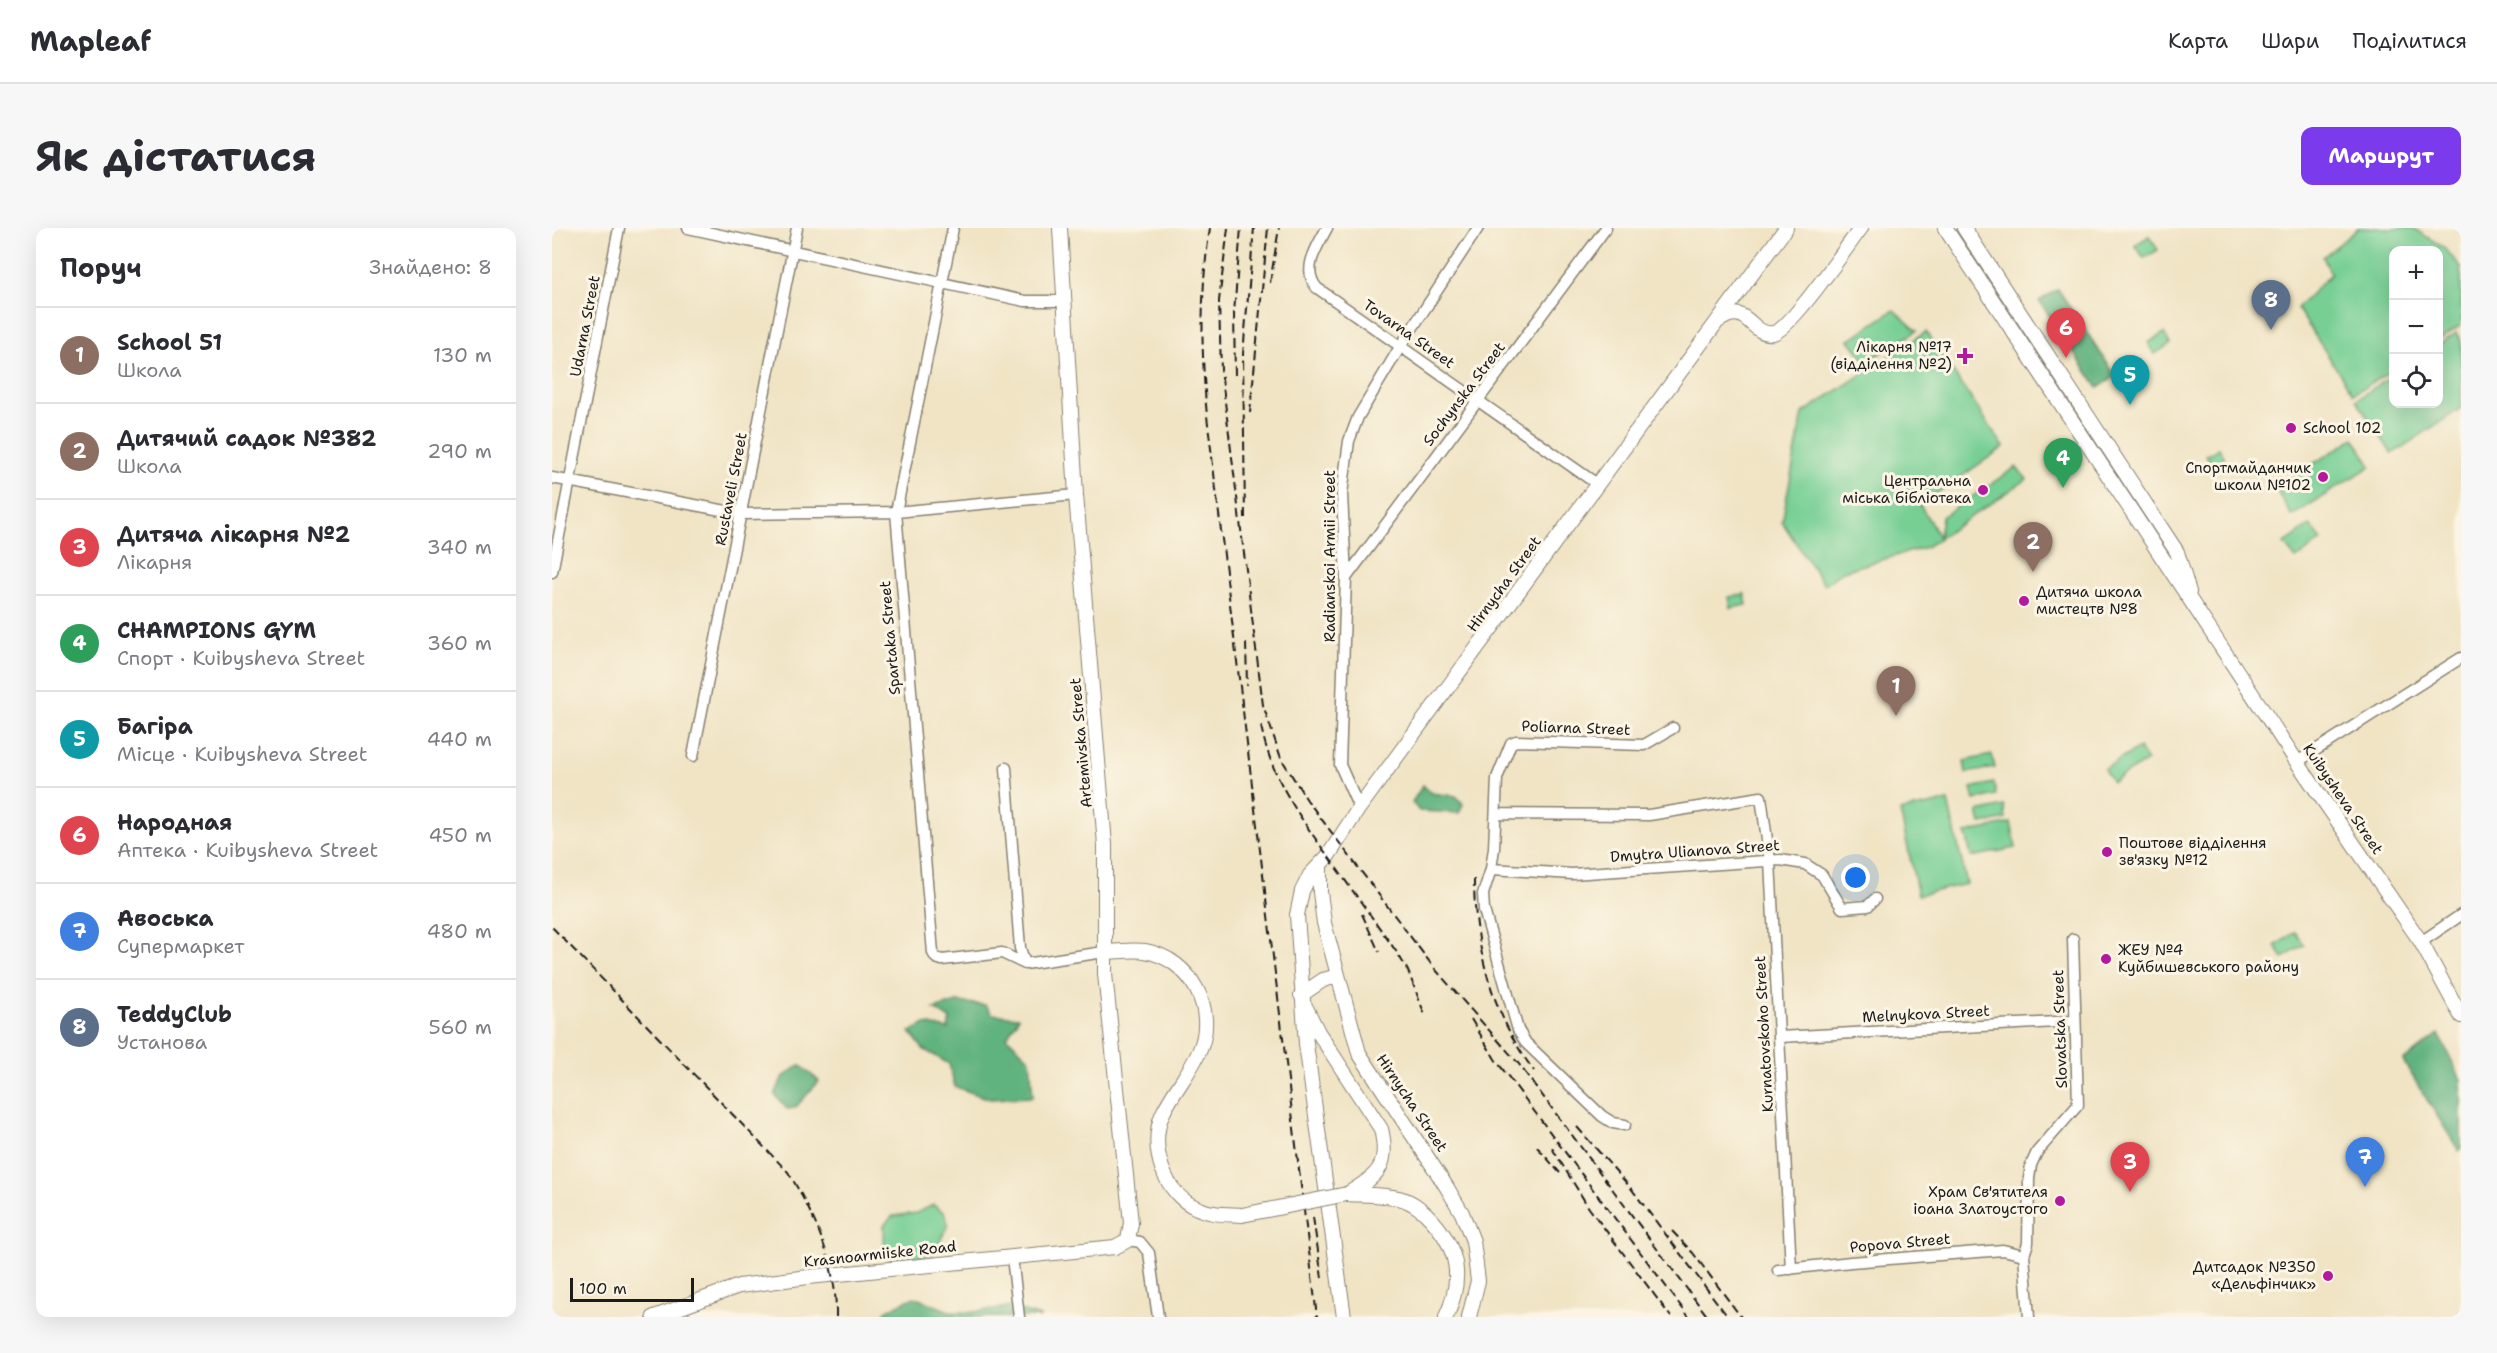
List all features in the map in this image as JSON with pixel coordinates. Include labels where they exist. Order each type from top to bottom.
[{"type":"main road","name":"Artemivska Street","points":[[1060,228],[1076,495],[1106,845],[1104,952],[1131,1223],[1128,1240]]},
{"type":"main road","name":"Hirnycha Street","points":[[1344,1317],[1301,995],[1297,915],[1302,891],[1310,875],[1320,865],[1359,808],[1786,228]]},
{"type":"main road","points":[[1716,323],[1730,314],[1744,317],[1767,332],[1772,333],[1785,327],[1861,228]]},
{"type":"main road","name":"Kuibysheva Street","points":[[1944,228],[2297,762],[2421,942],[2461,1016]]},
{"type":"main road","name":"Kuibysheva Street","points":[[1964,228],[2177,552],[2193,602]]},
{"type":"main road","points":[[1740,290],[1738,303],[1744,317]]},
{"type":"main road","points":[[2164,560],[2175,562],[2177,552]]},
{"type":"main road","name":"Hirnycha Street","points":[[1320,865],[1320,892],[1324,923],[1359,1053],[1446,1186],[1462,1213],[1473,1241],[1478,1281],[1469,1317]]},
{"type":"main road","points":[[1104,952],[1145,951],[1163,958],[1188,976],[1198,988],[1203,1002],[1204,1038],[1199,1053],[1162,1116],[1158,1133],[1161,1169],[1180,1197],[1195,1208],[1214,1214],[1242,1215],[1347,1194],[1404,1199],[1426,1213],[1446,1235],[1453,1252],[1457,1271],[1456,1290],[1446,1317]]},
{"type":"main road","points":[[1338,976],[1323,980],[1301,995],[1318,1032],[1382,1129],[1386,1147],[1380,1168],[1368,1182],[1347,1194]]},
{"type":"main road","name":"Krasnoarmiiske Road","points":[[654,1317],[739,1286],[808,1277],[1115,1247],[1128,1240]]},
{"type":"street","name":"Udarna Street","points":[[552,572],[619,228]]},
{"type":"street","points":[[688,228],[1025,301],[1063,301]]},
{"type":"street","name":"Rustaveli Street","points":[[693,756],[797,228]]},
{"type":"street","name":"Spartaka Street","points":[[953,228],[896,512],[933,953],[936,958],[942,960],[1002,953],[1025,964],[1104,952]]},
{"type":"street","name":"Tovarna Street","points":[[1328,228],[1311,262],[1311,281],[1317,288],[1597,484]]},
{"type":"street","name":"Radianskoi Armii Street","points":[[1359,808],[1340,765],[1346,578],[1342,494],[1349,441],[1358,417],[1400,347],[1478,228]]},
{"type":"street","name":"Sochynska Street","points":[[1346,578],[1606,228]]},
{"type":"street","points":[[552,478],[742,514],[896,512],[1076,495]]},
{"type":"street","points":[[2297,762],[2461,658]]},
{"type":"street","name":"Poliarna Street","points":[[1497,814],[1497,778],[1511,742],[1644,745],[1673,728]]},
{"type":"street","points":[[1006,768],[1020,948],[1025,964]]},
{"type":"street","name":"Kurnatovskoho Street","points":[[1497,814],[1649,815],[1761,797],[1770,861],[1791,1269]]},
{"type":"street","points":[[1497,814],[1491,869],[1484,886],[1483,902],[1518,1030],[1526,1043],[1602,1116],[1612,1123],[1625,1125]]},
{"type":"street","name":"Dmytra Ulianova Street","points":[[1491,869],[1572,874],[1770,861],[1805,864],[1826,879],[1842,908],[1868,906],[1875,899]]},
{"type":"street","points":[[2421,942],[2461,915]]},
{"type":"street","name":"Slovatska Street","points":[[2029,1317],[2024,1255],[2028,1243],[2031,1165],[2037,1152],[2078,1105],[2073,939]]},
{"type":"street","name":"Melnykova Street","points":[[1779,1037],[2074,1021]]},
{"type":"street","points":[[1128,1240],[1140,1242],[1149,1253],[1158,1317]]},
{"type":"street","name":"Popova Street","points":[[1778,1270],[2003,1250],[2024,1255]]},
{"type":"street","points":[[1012,1257],[1019,1317]]},
{"type":"green space","points":[[2359,228],[2413,228],[2441,246],[2389,246],[2389,372],[2353,394],[2297,308],[2331,274],[2323,257]]},
{"type":"green space","points":[[2149,236],[2158,250],[2144,258],[2135,245]]},
{"type":"green space","points":[[2443,247],[2461,267],[2461,325],[2443,337]]},
{"type":"green space","points":[[2058,289],[2116,376],[2098,388],[2039,301]]},
{"type":"green space","points":[[1894,310],[1917,331],[1866,362],[1849,340]]},
{"type":"green space","points":[[1926,332],[2004,447],[1920,505],[1939,537],[1942,517],[2016,467],[2027,479],[1926,547],[1843,571],[1824,585],[1782,522],[1803,413]]},
{"type":"green space","points":[[2164,333],[2170,344],[2155,354],[2148,343]]},
{"type":"green space","points":[[2456,333],[2461,341],[2461,408],[2392,454],[2356,400],[2389,378],[2389,408],[2443,408],[2443,342]]},
{"type":"green space","name":"Спортмайданчик школи №102","points":[[2354,438],[2371,466],[2292,516],[2275,488]]},
{"type":"green space","points":[[2219,448],[2225,458],[2212,465],[2206,455]]},
{"type":"green space","points":[[2310,525],[2322,540],[2296,559],[2284,544]]},
{"type":"green space","points":[[1745,594],[1747,605],[1731,608],[1729,597]]},
{"type":"green space","points":[[2139,748],[2147,761],[2112,782],[2104,769]]},
{"type":"green space","points":[[1992,755],[1995,768],[1966,773],[1964,761]]},
{"type":"green space","points":[[1994,783],[1996,795],[1974,800],[1971,788]]},
{"type":"green space","points":[[1423,785],[1431,793],[1456,796],[1463,804],[1459,813],[1419,811],[1412,802]]},
{"type":"green space","points":[[1948,801],[1967,884],[1918,895],[1900,811]]},
{"type":"green space","points":[[2004,806],[2006,819],[1981,824],[1978,812]]},
{"type":"green space","points":[[2011,823],[2016,848],[1971,857],[1966,833]]},
{"type":"green space","points":[[2295,932],[2304,945],[2283,958],[2275,946]]},
{"type":"green space","points":[[957,1002],[986,1005],[992,1014],[1019,1017],[1007,1037],[1030,1059],[1033,1097],[990,1099],[955,1087],[949,1064],[923,1049],[910,1032],[925,1024],[948,1029],[950,1019],[934,1009]]},
{"type":"green space","points":[[2439,1034],[2461,1080],[2461,1150],[2459,1151],[2403,1061]]},
{"type":"green space","points":[[800,1065],[819,1081],[795,1108],[787,1109],[775,1095],[782,1078]]},
{"type":"green space","points":[[933,1205],[944,1212],[948,1225],[934,1254],[894,1262],[885,1251],[884,1225],[893,1216],[917,1213]]},
{"type":"green space","points":[[914,1297],[952,1312],[1009,1307],[1041,1317],[881,1317],[887,1310]]},
{"type":"railway","points":[[1210,228],[1204,275],[1202,322],[1207,416],[1317,1317]]},
{"type":"railway","points":[[1228,228],[1219,301],[1221,370],[1263,705],[1281,758],[1307,800],[1435,969],[1518,1063],[1708,1317]]},
{"type":"railway","points":[[1235,375],[1234,313],[1241,228]]},
{"type":"railway","points":[[1245,518],[1243,354],[1254,228]]},
{"type":"railway","points":[[1250,413],[1268,228]]},
{"type":"railway","points":[[1270,283],[1279,228]]},
{"type":"railway","points":[[1246,643],[1247,685]]},
{"type":"railway","points":[[1261,726],[1271,762],[1287,795],[1306,826],[1398,954],[1408,971],[1425,1015]]},
{"type":"railway","points":[[1474,879],[1478,930],[1489,980],[1507,1027],[1534,1071]]},
{"type":"railway","points":[[1362,914],[1379,952]]},
{"type":"railway","points":[[552,927],[788,1172],[815,1223],[828,1259],[833,1278],[836,1317]]},
{"type":"railway","points":[[1471,1019],[1495,1059],[1689,1317]]},
{"type":"railway","points":[[1577,1127],[1630,1187],[1728,1317]]},
{"type":"railway","points":[[1537,1147],[1560,1173]]},
{"type":"railway","points":[[1552,1148],[1589,1208],[1671,1317]]},
{"type":"railway","points":[[1313,1217],[1322,1278]]},
{"type":"railway","points":[[1672,1231],[1693,1253],[1741,1317]]},
{"type":"place","name":"TeddyClub","points":[[2271,330]]},
{"type":"place","name":"Лікарня №17 (відділення №2)","points":[[1965,356]]},
{"type":"place","name":"Народная","points":[[2066,358]]},
{"type":"place","name":"Багіра","points":[[2130,405]]},
{"type":"place","name":"School 102","points":[[2291,428]]},
{"type":"place","name":"Спортмайданчик школи №102","points":[[2323,477]]},
{"type":"place","name":"CHAMPIONS GYM","points":[[2063,488]]},
{"type":"place","name":"Центральна міська бібліотека","points":[[1983,490]]},
{"type":"place","name":"Дитячий садок №382","points":[[2033,572]]},
{"type":"place","name":"Дитяча школа мистецтв №8","points":[[2024,601]]},
{"type":"place","name":"School 51","points":[[1896,716]]},
{"type":"place","name":"Поштове відділення зв'язку №12","points":[[2107,852]]},
{"type":"place","name":"ЖЕУ №4 Куйбишевського району","points":[[2106,959]]},
{"type":"place","name":"Авоська","points":[[2365,1187]]},
{"type":"place","name":"Дитяча лікарня №2","points":[[2130,1192]]},
{"type":"place","name":"Храм Св'ятителя іоана Златоустого","points":[[2060,1201]]},
{"type":"place","name":"Дитсадок №350 «Дельфінчик»","points":[[2328,1276]]}]
